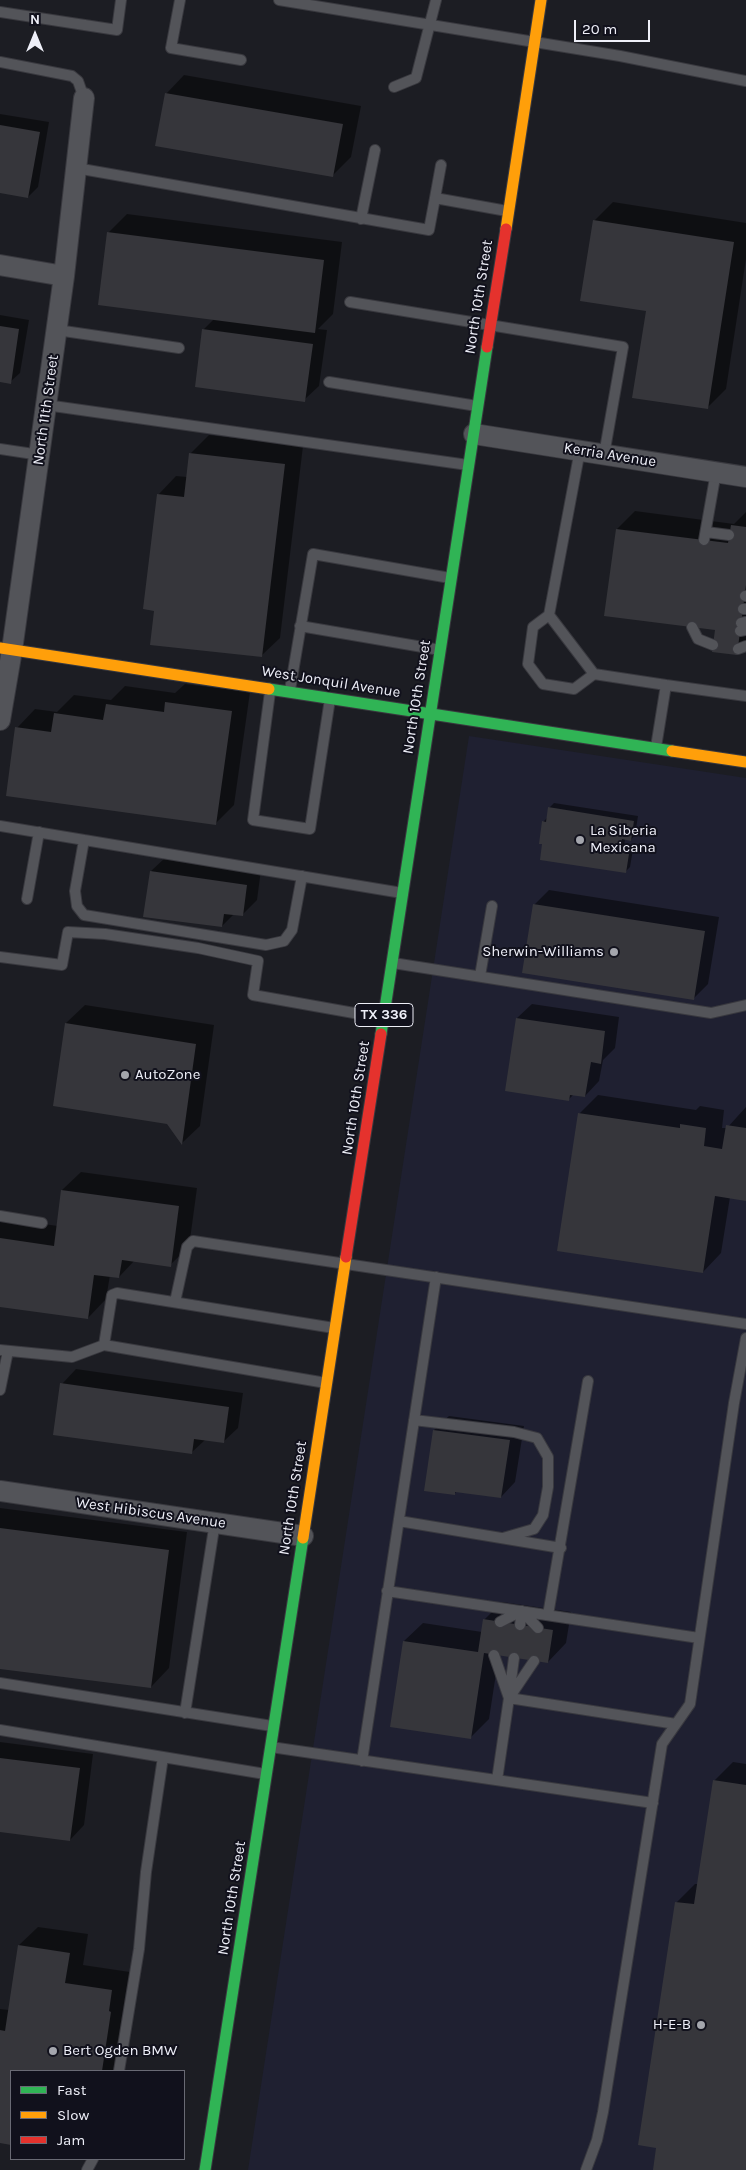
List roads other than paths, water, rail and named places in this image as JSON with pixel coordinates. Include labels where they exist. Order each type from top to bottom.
[{"type":"main road","name":"North 10th Street","points":[[205,2170],[541,0]]},
{"type":"main road","name":"West Jonquil Avenue","points":[[6,649],[746,762]]},
{"type":"street","name":"North 11th Street","points":[[0,720],[6,649],[40,455],[64,276],[84,98]]},
{"type":"street","points":[[0,265],[64,276]]},
{"type":"street","name":"Kerria Avenue","points":[[474,434],[746,477]]},
{"type":"street","name":"West Hibiscus Avenue","points":[[0,1491],[303,1536]]},
{"type":"lane","points":[[0,12],[117,30],[121,0]]},
{"type":"lane","points":[[180,0],[171,48],[241,60]]},
{"type":"lane","points":[[279,0],[620,56],[746,81]]},
{"type":"lane","points":[[394,87],[416,78],[432,25],[436,0]]},
{"type":"lane","points":[[0,62],[72,76],[78,81],[84,98]]},
{"type":"lane","points":[[361,219],[375,150]]},
{"type":"lane","points":[[76,168],[429,230],[441,165]]},
{"type":"lane","points":[[435,198],[508,211]]},
{"type":"lane","points":[[350,302],[490,327],[623,347],[604,455]]},
{"type":"lane","points":[[56,330],[179,348]]},
{"type":"lane","points":[[329,382],[478,406]]},
{"type":"lane","points":[[46,405],[469,465]]},
{"type":"lane","points":[[0,449],[40,455]]},
{"type":"lane","points":[[580,450],[550,615],[533,627],[528,664],[543,684],[574,688],[594,674],[746,696]]},
{"type":"lane","points":[[716,472],[705,536],[729,535]]},
{"type":"lane","points":[[289,691],[313,554],[451,578]]},
{"type":"lane","points":[[550,615],[594,674]]},
{"type":"lane","points":[[300,626],[440,650]]},
{"type":"lane","points":[[692,627],[698,640],[713,645]]},
{"type":"lane","points":[[656,748],[666,685]]},
{"type":"lane","points":[[271,688],[253,820],[310,828],[330,698]]},
{"type":"lane","points":[[0,826],[403,893]]},
{"type":"lane","points":[[27,899],[39,832]]},
{"type":"lane","points":[[84,840],[76,890],[77,906],[84,915],[266,945],[284,941],[292,930],[302,876]]},
{"type":"lane","points":[[480,976],[492,906]]},
{"type":"lane","points":[[0,957],[62,965],[68,932],[105,934],[198,948],[258,961],[253,995],[383,1018]]},
{"type":"lane","points":[[392,963],[710,1012],[746,1006]]},
{"type":"lane","points":[[0,1216],[42,1222]]},
{"type":"lane","points":[[175,1302],[187,1247],[193,1241],[746,1324]]},
{"type":"lane","points":[[362,1761],[436,1277]]},
{"type":"lane","points":[[104,1344],[112,1296],[117,1292],[335,1328]]},
{"type":"lane","points":[[586,2170],[597,2140],[603,2112],[662,1744],[690,1704],[734,1403],[746,1338]]},
{"type":"lane","points":[[0,1390],[4,1351],[72,1357],[104,1344],[326,1383]]},
{"type":"lane","points":[[548,1615],[561,1548],[588,1380]]},
{"type":"lane","points":[[414,1420],[514,1432],[537,1438],[548,1457],[548,1487],[543,1515],[534,1528],[503,1538]]},
{"type":"lane","points":[[399,1521],[561,1548]]},
{"type":"lane","points":[[186,1712],[214,1522]]},
{"type":"lane","points":[[387,1591],[699,1638]]},
{"type":"lane","points":[[500,1622],[522,1611]]},
{"type":"lane","points":[[520,1625],[522,1611]]},
{"type":"lane","points":[[522,1611],[538,1628]]},
{"type":"lane","points":[[494,1655],[509,1698]]},
{"type":"lane","points":[[497,1780],[514,1658]]},
{"type":"lane","points":[[509,1698],[534,1661]]},
{"type":"lane","points":[[0,1683],[273,1726]]},
{"type":"lane","points":[[509,1698],[676,1724]]},
{"type":"lane","points":[[0,1730],[266,1774]]},
{"type":"lane","points":[[270,1747],[653,1803]]},
{"type":"lane","points":[[119,2070],[139,1948],[146,1872],[163,1757]]},
{"type":"place","name":"La Siberia Mexicana","points":[[580,840]]},
{"type":"place","name":"Sherwin-Williams","points":[[614,952]]},
{"type":"place","name":"AutoZone","points":[[125,1075]]},
{"type":"place","name":"H-E-B","points":[[701,2025]]},
{"type":"place","name":"Bert Ogden BMW","points":[[53,2051]]}]
